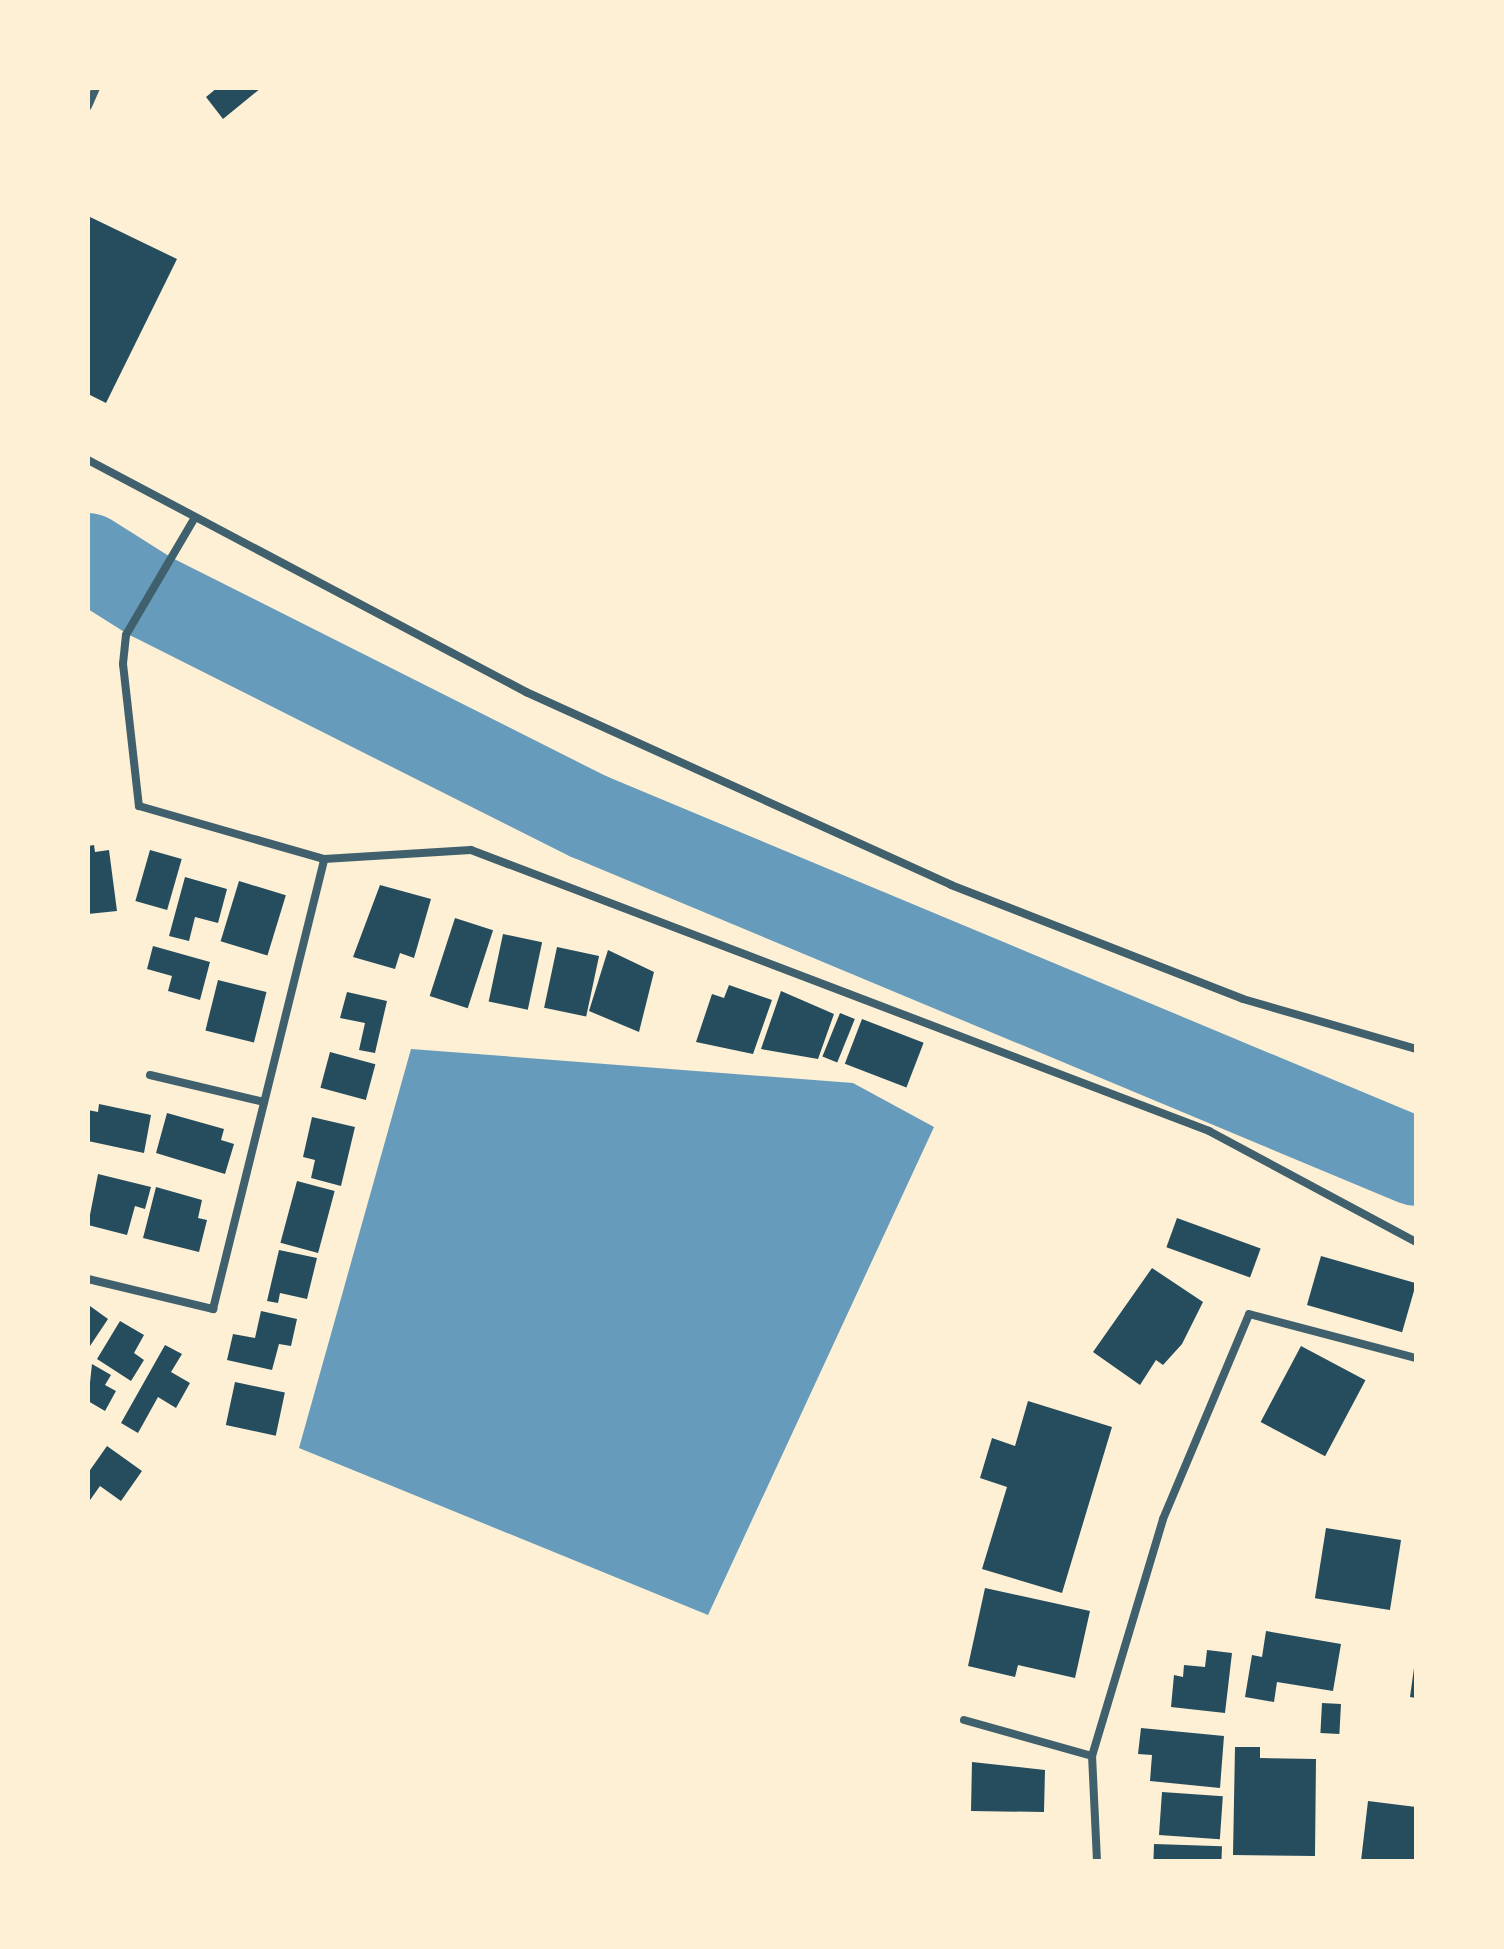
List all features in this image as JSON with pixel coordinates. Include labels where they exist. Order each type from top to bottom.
[{"type":"street","points":[[88,106],[96,88]]},
{"type":"street","points":[[88,460],[194,519],[526,692],[951,885],[1243,999],[1416,1049]]},
{"type":"street","points":[[194,519],[126,635],[123,664],[139,806],[324,859],[471,850],[1209,1131],[1416,1242]]},
{"type":"street","points":[[88,1279],[213,1309],[324,859]]},
{"type":"street","points":[[150,1075],[264,1102]]},
{"type":"street","points":[[1097,1861],[1092,1756],[1163,1519],[1249,1314],[1416,1358]]},
{"type":"street","points":[[964,1720],[1092,1756]]},
{"type":"water","points":[[411,1049],[853,1083],[934,1127],[708,1615],[299,1448]]},
{"type":"building","points":[[217,88],[261,88],[223,119],[206,97]]},
{"type":"building","points":[[88,216],[177,259],[106,403],[88,394]]},
{"type":"building","points":[[94,845],[95,852],[109,850],[117,911],[88,914],[88,846]]},
{"type":"building","points":[[150,850],[182,859],[167,910],[135,901]]},
{"type":"building","points":[[185,877],[227,889],[218,923],[195,917],[189,941],[169,936]]},
{"type":"building","points":[[239,881],[286,895],[267,956],[221,941]]},
{"type":"building","points":[[380,885],[431,899],[414,958],[400,953],[395,969],[353,957]]},
{"type":"building","points":[[455,918],[493,930],[468,1008],[430,996]]},
{"type":"building","points":[[503,934],[542,942],[528,1010],[489,1001]]},
{"type":"building","points":[[153,946],[210,962],[200,1000],[168,991],[172,976],[147,969]]},
{"type":"building","points":[[557,947],[599,956],[586,1017],[544,1008]]},
{"type":"building","points":[[608,950],[654,972],[639,1032],[589,1011]]},
{"type":"building","points":[[218,980],[267,992],[254,1043],[205,1030]]},
{"type":"building","points":[[729,985],[772,1000],[753,1054],[696,1042],[712,994],[724,998]]},
{"type":"building","points":[[781,991],[834,1014],[818,1059],[761,1049]]},
{"type":"building","points":[[347,992],[387,1001],[375,1053],[359,1050],[365,1023],[340,1018]]},
{"type":"building","points":[[840,1013],[855,1019],[837,1063],[822,1057]]},
{"type":"building","points":[[862,1019],[924,1043],[906,1087],[845,1064]]},
{"type":"building","points":[[330,1052],[375,1064],[366,1100],[320,1088]]},
{"type":"building","points":[[99,1104],[151,1115],[144,1153],[88,1141],[88,1110],[98,1112]]},
{"type":"building","points":[[167,1113],[224,1129],[221,1140],[234,1144],[225,1174],[156,1153]]},
{"type":"building","points":[[312,1117],[355,1127],[341,1186],[311,1178],[315,1160],[303,1157]]},
{"type":"building","points":[[98,1174],[151,1187],[145,1209],[135,1206],[127,1235],[88,1225]]},
{"type":"building","points":[[297,1181],[335,1191],[318,1253],[280,1243]]},
{"type":"building","points":[[156,1187],[202,1200],[198,1218],[207,1220],[199,1252],[143,1238]]},
{"type":"building","points":[[1177,1218],[1261,1248],[1250,1278],[1166,1247]]},
{"type":"building","points":[[279,1250],[317,1258],[307,1299],[280,1293],[278,1303],[267,1301]]},
{"type":"building","points":[[1321,1256],[1416,1283],[1402,1332],[1307,1305]]},
{"type":"building","points":[[1152,1268],[1203,1302],[1182,1344],[1163,1365],[1156,1360],[1140,1385],[1093,1352]]},
{"type":"building","points":[[90,1306],[108,1319],[88,1349],[88,1309]]},
{"type":"building","points":[[261,1311],[297,1319],[291,1346],[279,1344],[272,1370],[227,1360],[233,1334],[255,1338]]},
{"type":"building","points":[[120,1321],[144,1335],[134,1353],[144,1360],[131,1381],[97,1359]]},
{"type":"building","points":[[165,1345],[182,1354],[171,1372],[190,1383],[176,1408],[158,1397],[138,1433],[121,1423]]},
{"type":"building","points":[[1301,1346],[1365,1380],[1325,1456],[1261,1422]]},
{"type":"building","points":[[92,1364],[111,1375],[105,1385],[116,1391],[105,1411],[88,1401]]},
{"type":"building","points":[[235,1382],[285,1393],[276,1436],[226,1425]]},
{"type":"building","points":[[1028,1401],[1112,1427],[1062,1593],[982,1569],[1007,1487],[980,1478],[992,1438],[1015,1446]]},
{"type":"building","points":[[107,1446],[142,1471],[121,1501],[100,1486],[88,1503],[88,1473]]},
{"type":"building","points":[[1326,1528],[1401,1540],[1390,1610],[1315,1598]]},
{"type":"building","points":[[985,1588],[1090,1611],[1075,1678],[1018,1665],[1015,1677],[968,1666]]},
{"type":"building","points":[[1266,1631],[1341,1644],[1333,1691],[1277,1682],[1274,1702],[1245,1697],[1252,1655],[1262,1657]]},
{"type":"building","points":[[1207,1650],[1232,1653],[1225,1713],[1171,1707],[1174,1675],[1183,1677],[1184,1665],[1205,1667]]},
{"type":"building","points":[[1416,1668],[1416,1698],[1410,1697]]},
{"type":"building","points":[[1322,1703],[1341,1704],[1339,1734],[1320,1733]]},
{"type":"building","points":[[1141,1728],[1224,1736],[1220,1788],[1150,1781],[1152,1755],[1138,1754]]},
{"type":"building","points":[[1235,1747],[1260,1747],[1260,1758],[1316,1759],[1315,1856],[1233,1855]]},
{"type":"building","points":[[972,1762],[1045,1770],[1044,1812],[971,1811]]},
{"type":"building","points":[[1162,1792],[1223,1796],[1220,1839],[1159,1835]]},
{"type":"building","points":[[1368,1801],[1416,1807],[1416,1861],[1361,1861]]},
{"type":"building","points":[[1154,1844],[1222,1846],[1221,1861],[1153,1861]]},
{"type":"waterway","points":[[88,557],[150,596],[590,817],[1416,1162]]}]
